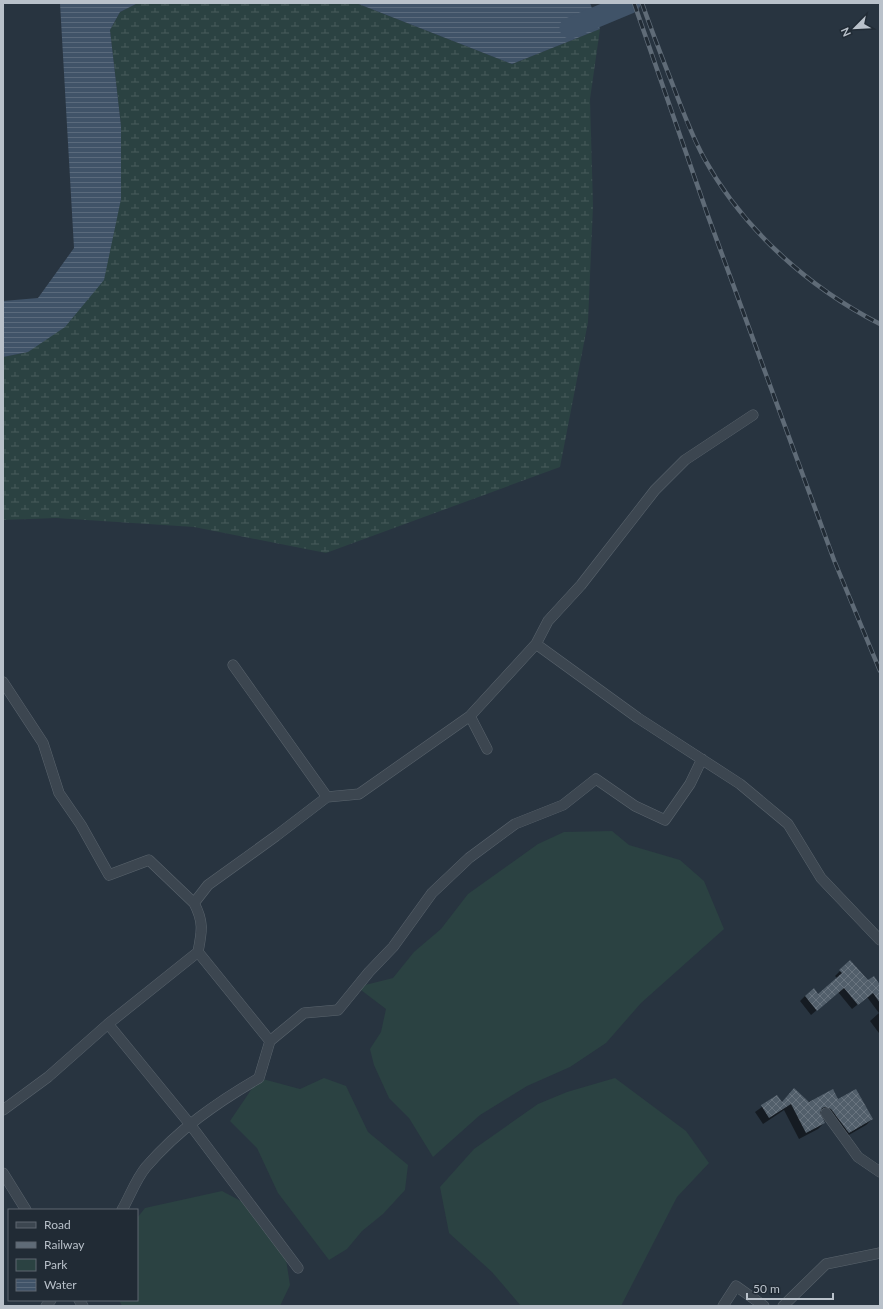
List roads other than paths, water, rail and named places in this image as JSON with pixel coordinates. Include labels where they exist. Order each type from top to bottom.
[{"type":"street","points":[[194,903],[208,885],[327,797],[359,794],[470,716],[536,644],[548,621],[581,585],[655,490],[685,460],[753,415]]},
{"type":"street","points":[[536,644],[638,718],[740,784],[788,824],[821,878],[880,940]]},
{"type":"street","points":[[233,665],[327,797]]},
{"type":"street","points":[[3,682],[43,743],[59,793],[82,825],[109,874],[149,860],[194,903],[200,916],[202,928],[198,952],[108,1024],[48,1077],[3,1110]]},
{"type":"street","points":[[470,716],[487,749]]},
{"type":"street","points":[[123,1209],[145,1168],[189,1123],[217,1103],[259,1078],[270,1041],[304,1013],[338,1010],[369,972],[393,947],[432,893],[469,858],[515,824],[563,805],[596,779],[635,806],[665,820],[690,784],[702,759]]},
{"type":"street","points":[[198,952],[270,1041]]},
{"type":"street","points":[[108,1024],[189,1123],[298,1268]]},
{"type":"street","points":[[826,1113],[858,1157],[880,1172]]},
{"type":"street","points":[[3,1173],[25,1209]]},
{"type":"street","points":[[783,1306],[826,1264],[880,1253]]},
{"type":"street","points":[[723,1306],[736,1286],[764,1306]]},
{"type":"water","points":[[60,3],[138,3],[120,12],[110,30],[121,126],[121,199],[104,280],[65,327],[28,352],[3,357],[3,301],[38,298],[74,248]]},
{"type":"water","points":[[356,3],[590,3],[600,29],[512,64]]},
{"type":"waterway","points":[[570,28],[630,3]]},
{"type":"railway","points":[[634,3],[708,216],[834,560],[880,671]]},
{"type":"railway","points":[[642,3],[688,124],[704,158],[738,209],[758,232],[803,274],[853,309],[880,324]]}]
